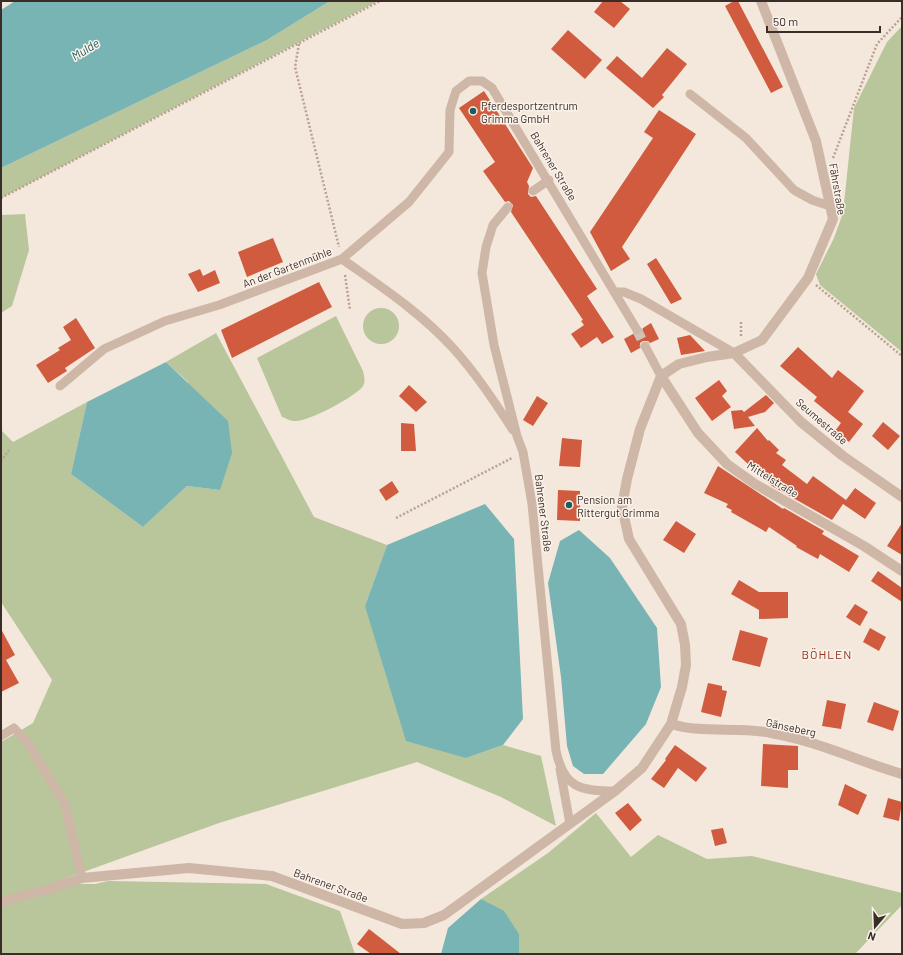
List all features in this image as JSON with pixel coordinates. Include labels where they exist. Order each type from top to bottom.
[{"type":"street","name":"Fährstraße","points":[[734,354],[762,340],[808,278],[833,219],[816,141],[761,1]]},
{"type":"street","points":[[661,376],[679,364],[707,356],[734,354]]},
{"type":"street","name":"Seumestraße","points":[[734,354],[801,422],[843,456],[902,497]]},
{"type":"street","name":"Mittelstraße","points":[[661,376],[698,433],[727,464],[755,484],[864,546],[902,571]]},
{"type":"street","name":"Bahrener Straße","points":[[1,903],[82,878],[189,868],[272,876],[402,924],[424,923],[444,915],[614,791],[642,768],[671,724],[682,687],[686,665],[685,644],[681,624],[629,539],[622,507],[627,478],[640,429],[661,376]]},
{"type":"street","name":"Gänseberg","points":[[671,724],[696,730],[770,732],[822,745],[902,774]]},
{"type":"lane","name":"Bahrener Straße","points":[[342,259],[409,202],[449,152],[450,110],[456,91],[468,81],[482,81],[492,88],[549,180],[637,330]]},
{"type":"lane","points":[[690,94],[746,138],[794,190],[812,200],[830,206]]},
{"type":"lane","points":[[533,191],[549,180]]},
{"type":"lane","name":"Bahrener Straße","points":[[508,207],[494,225],[486,247],[482,272],[494,345],[517,436],[523,452],[532,504],[556,751],[560,768],[570,781],[580,788],[590,791],[614,791]]},
{"type":"lane","name":"An der Gartenmühle","points":[[60,386],[104,349],[165,321],[219,305],[342,259],[418,314],[451,346],[482,383],[517,436]]},
{"type":"lane","points":[[614,292],[624,292],[641,299],[734,354]]},
{"type":"lane","points":[[645,346],[661,376]]},
{"type":"lane","points":[[1,736],[14,728],[24,738],[65,804],[82,878]]},
{"type":"lane","points":[[560,768],[570,824]]},
{"type":"path","points":[[1,198],[380,1]]},
{"type":"path","points":[[825,179],[877,44],[902,17]]},
{"type":"path","points":[[299,43],[295,67],[342,259],[350,310]]},
{"type":"path","points":[[808,278],[902,356]]},
{"type":"path","points":[[1,461],[9,450]]},
{"type":"path","points":[[396,518],[523,452]]},
{"type":"green space","points":[[330,1],[378,1],[1,198],[1,168],[267,40]]},
{"type":"green space","points":[[902,26],[902,352],[820,285],[816,274],[834,238],[843,213],[854,108],[887,42]]},
{"type":"green space","points":[[25,214],[29,250],[12,306],[1,313],[1,215]]},
{"type":"green space","points":[[385,308],[394,313],[398,319],[398,333],[394,339],[385,344],[377,344],[368,339],[364,333],[363,322],[368,313],[374,309]]},
{"type":"green space","points":[[336,316],[363,371],[365,380],[363,386],[342,402],[309,418],[291,421],[282,417],[257,358]]},
{"type":"green space","points":[[216,333],[314,517],[387,545],[365,606],[466,758],[503,745],[541,756],[556,826],[501,797],[417,762],[219,823],[50,884],[95,884],[108,881],[266,884],[340,911],[355,954],[1,954],[1,742],[33,723],[52,680],[1,602],[1,430],[13,442],[87,402],[71,474],[143,527],[187,486],[220,490],[188,382],[166,362]]},
{"type":"green space","points":[[596,813],[631,857],[658,835],[707,859],[752,856],[902,893],[902,905],[855,954],[519,954],[519,934],[481,899],[548,853]]},
{"type":"water","name":"Mulde","points":[[15,1],[330,1],[267,40],[1,168],[1,10]]},
{"type":"water","points":[[166,362],[228,421],[232,453],[220,490],[187,486],[143,527],[71,474],[87,402]]},
{"type":"water","points":[[485,504],[514,539],[523,719],[503,745],[466,758],[406,741],[365,606],[387,545]]},
{"type":"water","points":[[579,530],[610,558],[657,628],[661,687],[646,724],[603,774],[584,774],[573,766],[567,746],[561,677],[548,583],[560,541]]},
{"type":"water","points":[[481,899],[504,911],[519,934],[519,954],[441,954],[448,928]]},
{"type":"building","points":[[603,1],[620,1],[630,9],[614,28],[594,12]]},
{"type":"building","points":[[734,1],[738,1],[783,87],[771,93],[725,6]]},
{"type":"building","points":[[568,30],[602,60],[585,79],[551,49]]},
{"type":"building","points":[[667,48],[687,64],[662,95],[664,97],[653,108],[606,68],[617,56],[642,78]]},
{"type":"building","points":[[484,91],[533,168],[527,182],[529,186],[528,194],[531,197],[536,196],[597,289],[587,296],[614,337],[602,344],[597,337],[581,348],[571,334],[584,325],[581,321],[583,320],[511,212],[513,205],[509,201],[505,202],[483,171],[495,162],[459,108]]},
{"type":"building","points":[[659,110],[696,134],[622,247],[630,259],[611,271],[590,232],[653,138],[644,132]]},
{"type":"building","points":[[273,238],[283,262],[247,277],[238,252]]},
{"type":"building","points":[[656,258],[682,299],[671,304],[647,264]]},
{"type":"building","points":[[200,269],[203,276],[215,270],[220,283],[198,292],[188,274]]},
{"type":"building","points":[[319,282],[332,307],[232,358],[221,330]]},
{"type":"building","points":[[76,318],[95,348],[65,368],[67,371],[48,383],[36,365],[60,350],[58,348],[71,340],[63,327]]},
{"type":"building","points":[[651,323],[659,339],[650,343],[648,341],[643,341],[640,343],[640,348],[631,353],[624,339],[633,334],[640,335],[643,328]]},
{"type":"building","points":[[690,335],[705,351],[681,355],[677,338]]},
{"type":"building","points":[[798,347],[832,378],[838,370],[864,391],[848,412],[863,424],[849,442],[835,431],[841,423],[814,401],[817,397],[780,366]]},
{"type":"building","points":[[719,380],[727,391],[722,396],[731,407],[712,421],[695,398]]},
{"type":"building","points":[[409,385],[427,402],[416,412],[399,396]]},
{"type":"building","points":[[766,395],[774,403],[765,412],[748,417],[755,426],[734,429],[731,411],[742,410],[744,412]]},
{"type":"building","points":[[537,396],[548,403],[533,426],[523,420]]},
{"type":"building","points":[[883,422],[900,436],[888,450],[872,436]]},
{"type":"building","points":[[401,423],[414,424],[416,451],[401,451]]},
{"type":"building","points":[[757,428],[768,441],[769,440],[779,450],[776,453],[786,460],[782,465],[807,484],[813,476],[846,500],[855,488],[876,503],[865,519],[843,504],[832,520],[772,486],[735,452]]},
{"type":"building","points":[[562,438],[582,440],[580,467],[559,466]]},
{"type":"building","points":[[718,466],[783,509],[784,508],[824,531],[822,534],[859,556],[849,572],[820,554],[818,559],[796,547],[797,546],[769,527],[766,532],[731,512],[732,510],[726,507],[728,504],[704,493]]},
{"type":"building","points":[[392,481],[399,492],[386,501],[379,490]]},
{"type":"building","name":"Pension am Rittergut Grimma","points":[[558,490],[580,491],[580,521],[557,520]]},
{"type":"building","points":[[676,521],[696,534],[684,553],[663,540]]},
{"type":"building","points":[[902,523],[902,555],[887,546]]},
{"type":"building","points":[[878,571],[902,588],[902,602],[871,581]]},
{"type":"building","points":[[739,580],[759,592],[788,592],[788,618],[759,619],[759,610],[731,594]]},
{"type":"building","points":[[855,604],[868,612],[860,626],[846,617]]},
{"type":"building","points":[[870,628],[886,637],[879,651],[863,642]]},
{"type":"building","points":[[1,629],[15,655],[6,660],[19,683],[1,692]]},
{"type":"building","points":[[740,630],[768,638],[760,667],[732,660]]},
{"type":"building","points":[[708,683],[722,686],[722,690],[727,691],[721,717],[701,712]]},
{"type":"building","points":[[827,700],[846,704],[841,729],[822,726]]},
{"type":"building","points":[[874,702],[899,711],[893,731],[867,722]]},
{"type":"building","points":[[763,744],[798,746],[798,770],[788,770],[788,788],[761,786]]},
{"type":"building","points":[[675,745],[707,768],[696,782],[678,768],[664,788],[651,779],[666,760],[665,759]]},
{"type":"building","points":[[845,784],[867,795],[858,815],[838,805]]},
{"type":"building","points":[[888,798],[902,802],[899,821],[883,817]]},
{"type":"building","points":[[628,803],[642,820],[630,831],[615,813]]},
{"type":"building","points":[[723,828],[727,843],[715,846],[711,830]]},
{"type":"building","points":[[369,929],[401,954],[371,954],[357,944]]},
{"type":"tunnel","points":[[637,330],[645,346]]},
{"type":"place","name":"Pferdesportzentrum Grimma GmbH","points":[[473,111]]},
{"type":"place","name":"Pension am Rittergut Grimma","points":[[569,505]]},
{"type":"district","name":"BÖHLEN","points":[[827,654]]}]
